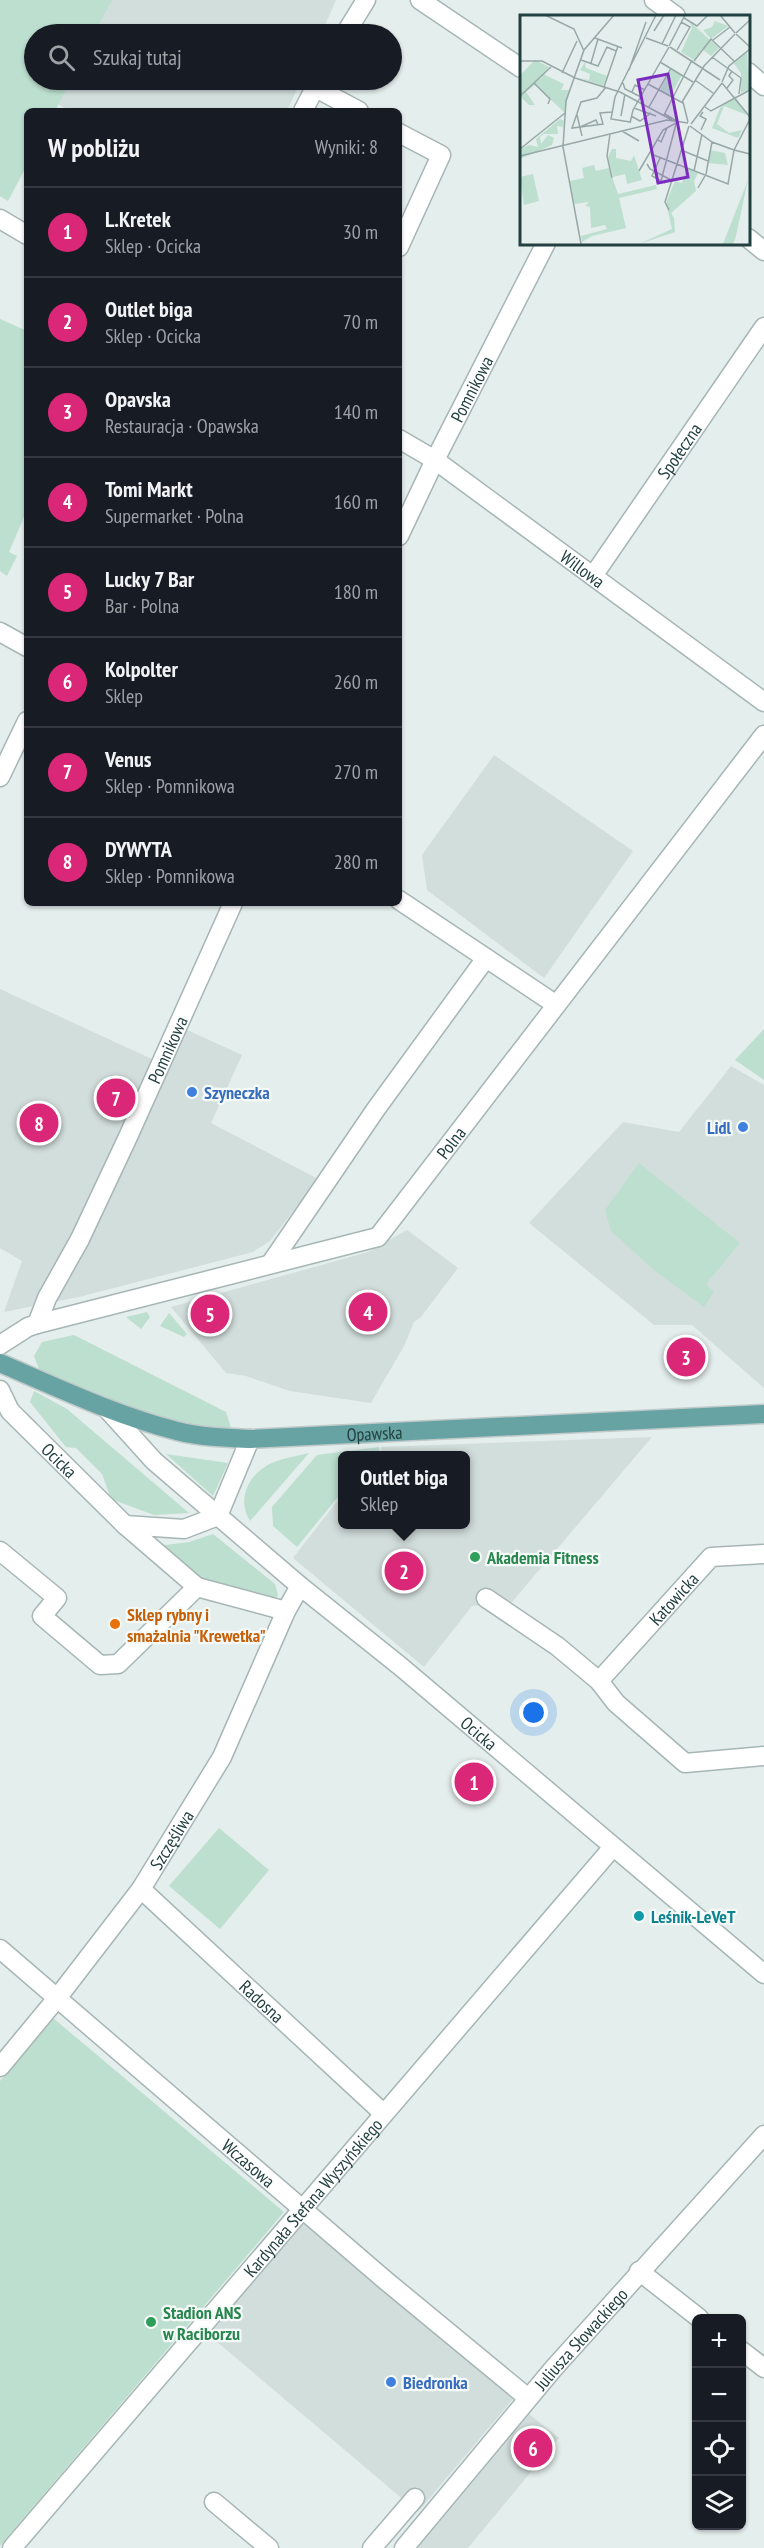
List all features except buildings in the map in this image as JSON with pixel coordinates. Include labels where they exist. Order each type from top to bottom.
[{"type":"main road","name":"Opawska","points":[[0,1363],[107,1409],[178,1431],[250,1439],[764,1414]]},
{"type":"street","points":[[351,24],[366,0]]},
{"type":"street","points":[[420,0],[520,67]]},
{"type":"street","points":[[654,0],[675,15]]},
{"type":"street","points":[[749,74],[764,86]]},
{"type":"street","points":[[304,108],[313,90]]},
{"type":"street","points":[[326,90],[354,108]]},
{"type":"street","points":[[402,135],[441,155],[402,240]]},
{"type":"street","points":[[0,219],[24,233]]},
{"type":"street","points":[[749,240],[764,251]]},
{"type":"street","name":"Pomnikowa","points":[[402,530],[545,244]]},
{"type":"street","name":"Społeczna","points":[[593,576],[764,327]]},
{"type":"street","name":"Willowa","points":[[402,441],[435,460],[764,702]]},
{"type":"street","points":[[0,632],[24,645]]},
{"type":"street","points":[[0,777],[24,727]]},
{"type":"street","name":"Polna","points":[[0,1345],[28,1327],[37,1324],[378,1237],[764,735]]},
{"type":"street","points":[[402,902],[555,1004]]},
{"type":"street","name":"Pomnikowa","points":[[37,1324],[47,1298],[80,1239],[127,1139],[232,906]]},
{"type":"street","points":[[271,1263],[376,1109],[486,958]]},
{"type":"street","name":"Ocicka","points":[[0,1390],[10,1411],[125,1525],[197,1587],[286,1611]]},
{"type":"street","name":"Ocicka","points":[[107,1409],[154,1461],[764,1974]]},
{"type":"street","points":[[125,1525],[184,1530],[218,1516],[250,1439]]},
{"type":"street","points":[[0,1551],[57,1598],[42,1616],[100,1665],[118,1665],[197,1587]]},
{"type":"street","name":"Katowicka","points":[[599,1681],[711,1557],[764,1554]]},
{"type":"street","name":"Szczęśliwa","points":[[0,2067],[58,1997],[141,1889],[222,1757],[286,1611],[300,1586]]},
{"type":"street","points":[[486,1598],[557,1646],[599,1681],[616,1702],[685,1763],[764,1756]]},
{"type":"street","name":"Kardynała Stefana Wyszyńskiego","points":[[12,2548],[382,2113],[613,1847]]},
{"type":"street","name":"Radosna","points":[[141,1889],[382,2113]]},
{"type":"street","name":"Wczasowa","points":[[0,1949],[385,2280],[528,2398]]},
{"type":"street","name":"Juliusza Słowackiego","points":[[404,2548],[528,2398],[639,2271],[764,2135]]},
{"type":"street","points":[[639,2271],[693,2314]]},
{"type":"street","points":[[746,2355],[764,2368]]},
{"type":"street","points":[[372,2548],[415,2498]]},
{"type":"street","points":[[214,2502],[269,2548]]},
{"type":"shaded area","points":[[110,0],[336,0],[325,24],[97,24]]},
{"type":"shaded area","points":[[63,90],[296,90],[288,108],[65,108],[56,103]]},
{"type":"shaded area","points":[[494,755],[633,851],[544,978],[427,890],[422,855]]},
{"type":"shaded area","points":[[0,989],[167,1066],[185,1029],[242,1055],[211,1123],[318,1179],[270,1241],[253,1252],[83,1296],[4,1312],[22,1261],[0,1248]]},
{"type":"shaded area","points":[[731,1066],[764,1085],[764,1388],[692,1325],[654,1325],[529,1223],[623,1122],[679,1132]]},
{"type":"shaded area","points":[[407,1230],[458,1268],[421,1317],[414,1322],[404,1346],[371,1403],[290,1391],[246,1376],[226,1373],[171,1307],[368,1252]]},
{"type":"shaded area","points":[[652,1437],[512,1602],[472,1606],[424,1667],[293,1558],[338,1500],[338,1529],[470,1529],[470,1451],[382,1451],[381,1447]]},
{"type":"shaded area","points":[[299,2218],[513,2399],[418,2512],[203,2330]]},
{"type":"shaded area","points":[[529,2414],[559,2438],[468,2548],[417,2548]]},
{"type":"green space","points":[[0,0],[112,0],[99,24],[24,24],[24,90],[66,90],[57,108],[24,108],[24,171],[8,201],[0,196]]},
{"type":"green space","points":[[0,319],[24,330],[24,517],[9,552],[17,556],[7,576],[0,571]]},
{"type":"green space","points":[[764,1029],[764,1080],[735,1060]]},
{"type":"green space","points":[[639,1163],[740,1243],[706,1284],[714,1292],[704,1307],[655,1271],[611,1231],[605,1210]]},
{"type":"green space","points":[[147,1312],[150,1317],[141,1329],[126,1317]]},
{"type":"green space","points":[[169,1313],[187,1334],[184,1337],[160,1326]]},
{"type":"green space","points":[[74,1335],[226,1412],[231,1428],[191,1425],[151,1415],[40,1372],[34,1356],[42,1342]]},
{"type":"green space","points":[[34,1391],[67,1409],[189,1513],[154,1515],[111,1499],[102,1474],[76,1448],[66,1447],[30,1402]]},
{"type":"green space","points":[[379,1447],[380,1451],[348,1451]]},
{"type":"green space","points":[[338,1452],[338,1497],[297,1547],[273,1526],[272,1507],[317,1455]]},
{"type":"green space","points":[[309,1453],[250,1521],[244,1504],[245,1496],[251,1480],[257,1473],[276,1461]]},
{"type":"green space","points":[[166,1454],[228,1463],[213,1496]]},
{"type":"green space","points":[[213,1534],[275,1584],[278,1595],[275,1600],[196,1578],[158,1546],[189,1542]]},
{"type":"green space","points":[[219,1828],[269,1870],[220,1929],[169,1886]]},
{"type":"green space","name":"Stadion ANS w Raciborzu","points":[[53,2018],[284,2212],[0,2546],[0,2081]]},
{"type":"place","name":"Szyneczka","points":[[192,1092]]},
{"type":"place","name":"Venus","points":[[116,1098]]},
{"type":"place","name":"DYWYTA","points":[[39,1123]]},
{"type":"place","name":"Lidl","points":[[743,1127]]},
{"type":"place","name":"Tomi Markt","points":[[368,1312]]},
{"type":"place","name":"Lucky 7 Bar","points":[[210,1314]]},
{"type":"place","name":"Opavska","points":[[686,1357]]},
{"type":"place","name":"Akademia Fitness","points":[[475,1557]]},
{"type":"place","name":"Outlet biga","points":[[404,1571]]},
{"type":"place","name":"Sklep rybny i smażalnia \"Krewetka\"","points":[[115,1624]]},
{"type":"place","name":"L.Kretek","points":[[474,1782]]},
{"type":"place","name":"Leśnik-LeVeT","points":[[639,1916]]},
{"type":"place","name":"Stadion ANS w Raciborzu","points":[[151,2322]]},
{"type":"place","name":"Biedronka","points":[[391,2382]]},
{"type":"place","name":"Kolpolter","points":[[533,2448]]}]
